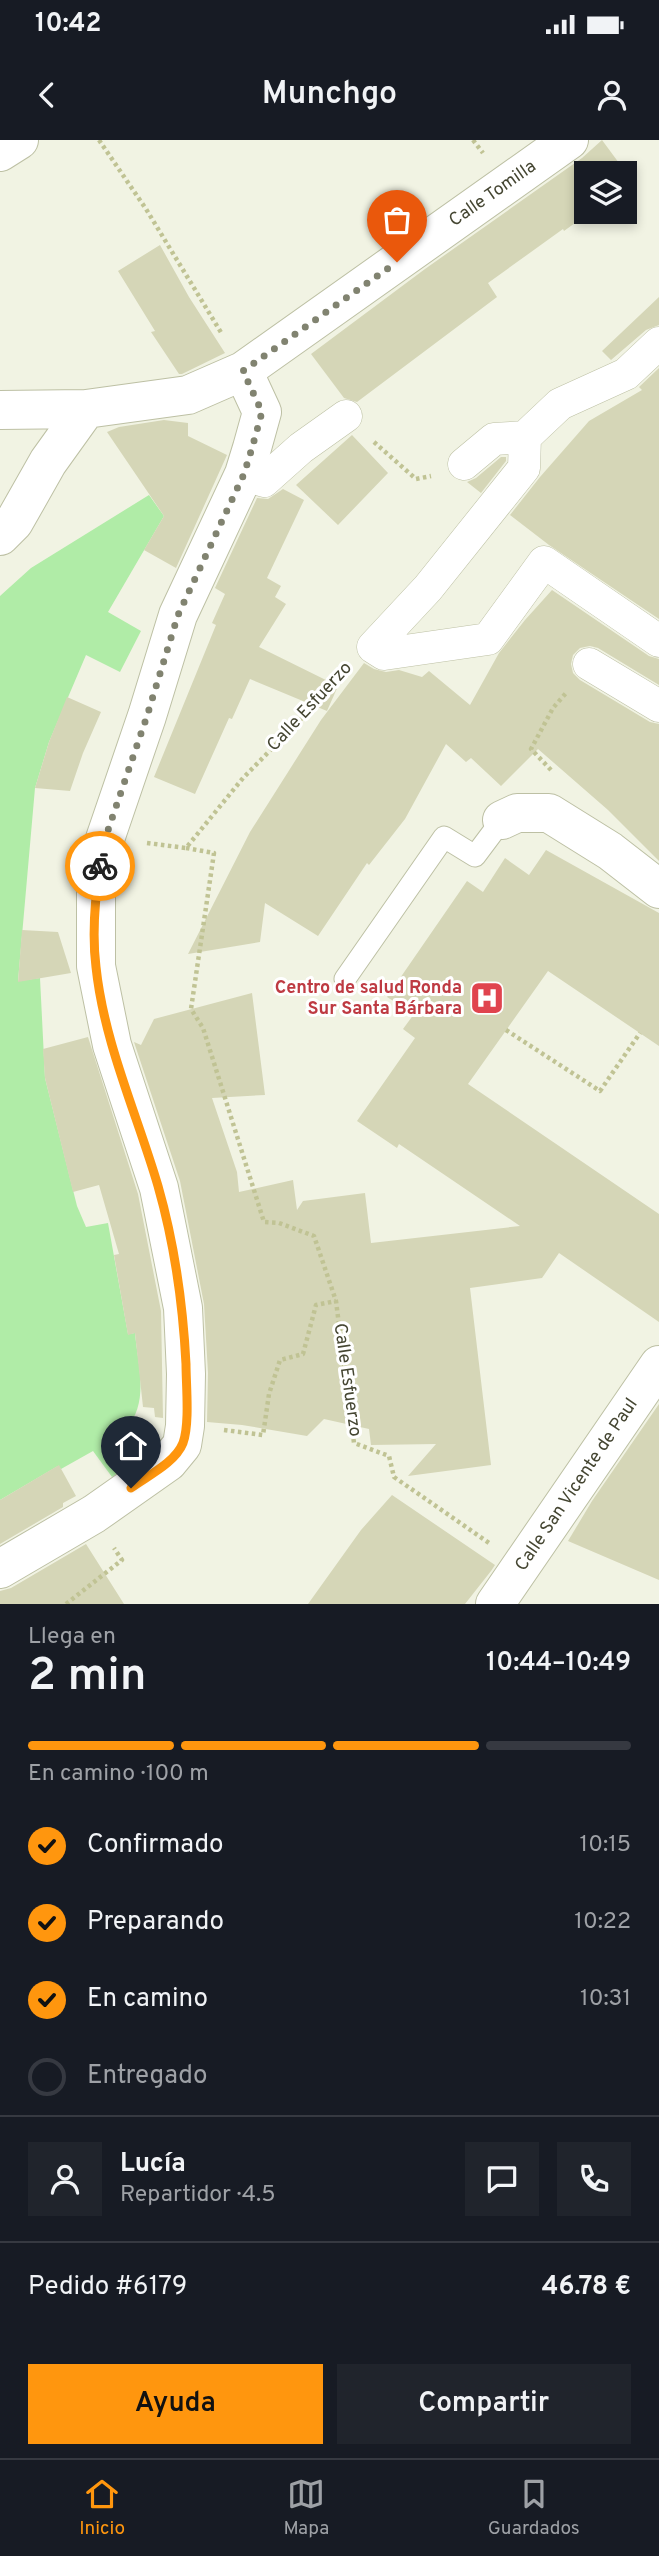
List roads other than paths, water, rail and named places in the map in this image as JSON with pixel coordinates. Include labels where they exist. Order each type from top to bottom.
[{"type":"street","points":[[0,152],[19,140]]},
{"type":"street","name":"Calle Tomilla","points":[[0,410],[86,409],[188,395],[243,371],[569,140]]},
{"type":"street","points":[[464,464],[494,439],[525,437],[560,404],[626,374],[659,343]]},
{"type":"street","points":[[0,1569],[94,1514],[168,1462],[182,1444],[185,1426],[183,1308],[159,1188],[111,1045],[96,966],[96,894],[105,839],[178,615],[244,474],[262,412],[243,371]]},
{"type":"street","points":[[0,536],[14,522],[48,462],[86,409]]},
{"type":"street","points":[[244,474],[264,481],[301,448],[346,416]]},
{"type":"street","points":[[525,437],[524,468],[428,588],[373,647],[384,654],[488,639],[544,562],[659,640]]},
{"type":"street","points":[[589,664],[659,706]]},
{"type":"street","points":[[502,820],[517,813],[550,813],[610,851],[659,889]]},
{"type":"street","name":"Calle San Vicente de Paul","points":[[495,1604],[659,1365]]},
{"type":"lane","points":[[345,979],[444,837],[475,856],[502,820]]},
{"type":"place","name":"Centro de salud Ronda Sur Santa Bárbara","points":[[487,998]]}]
